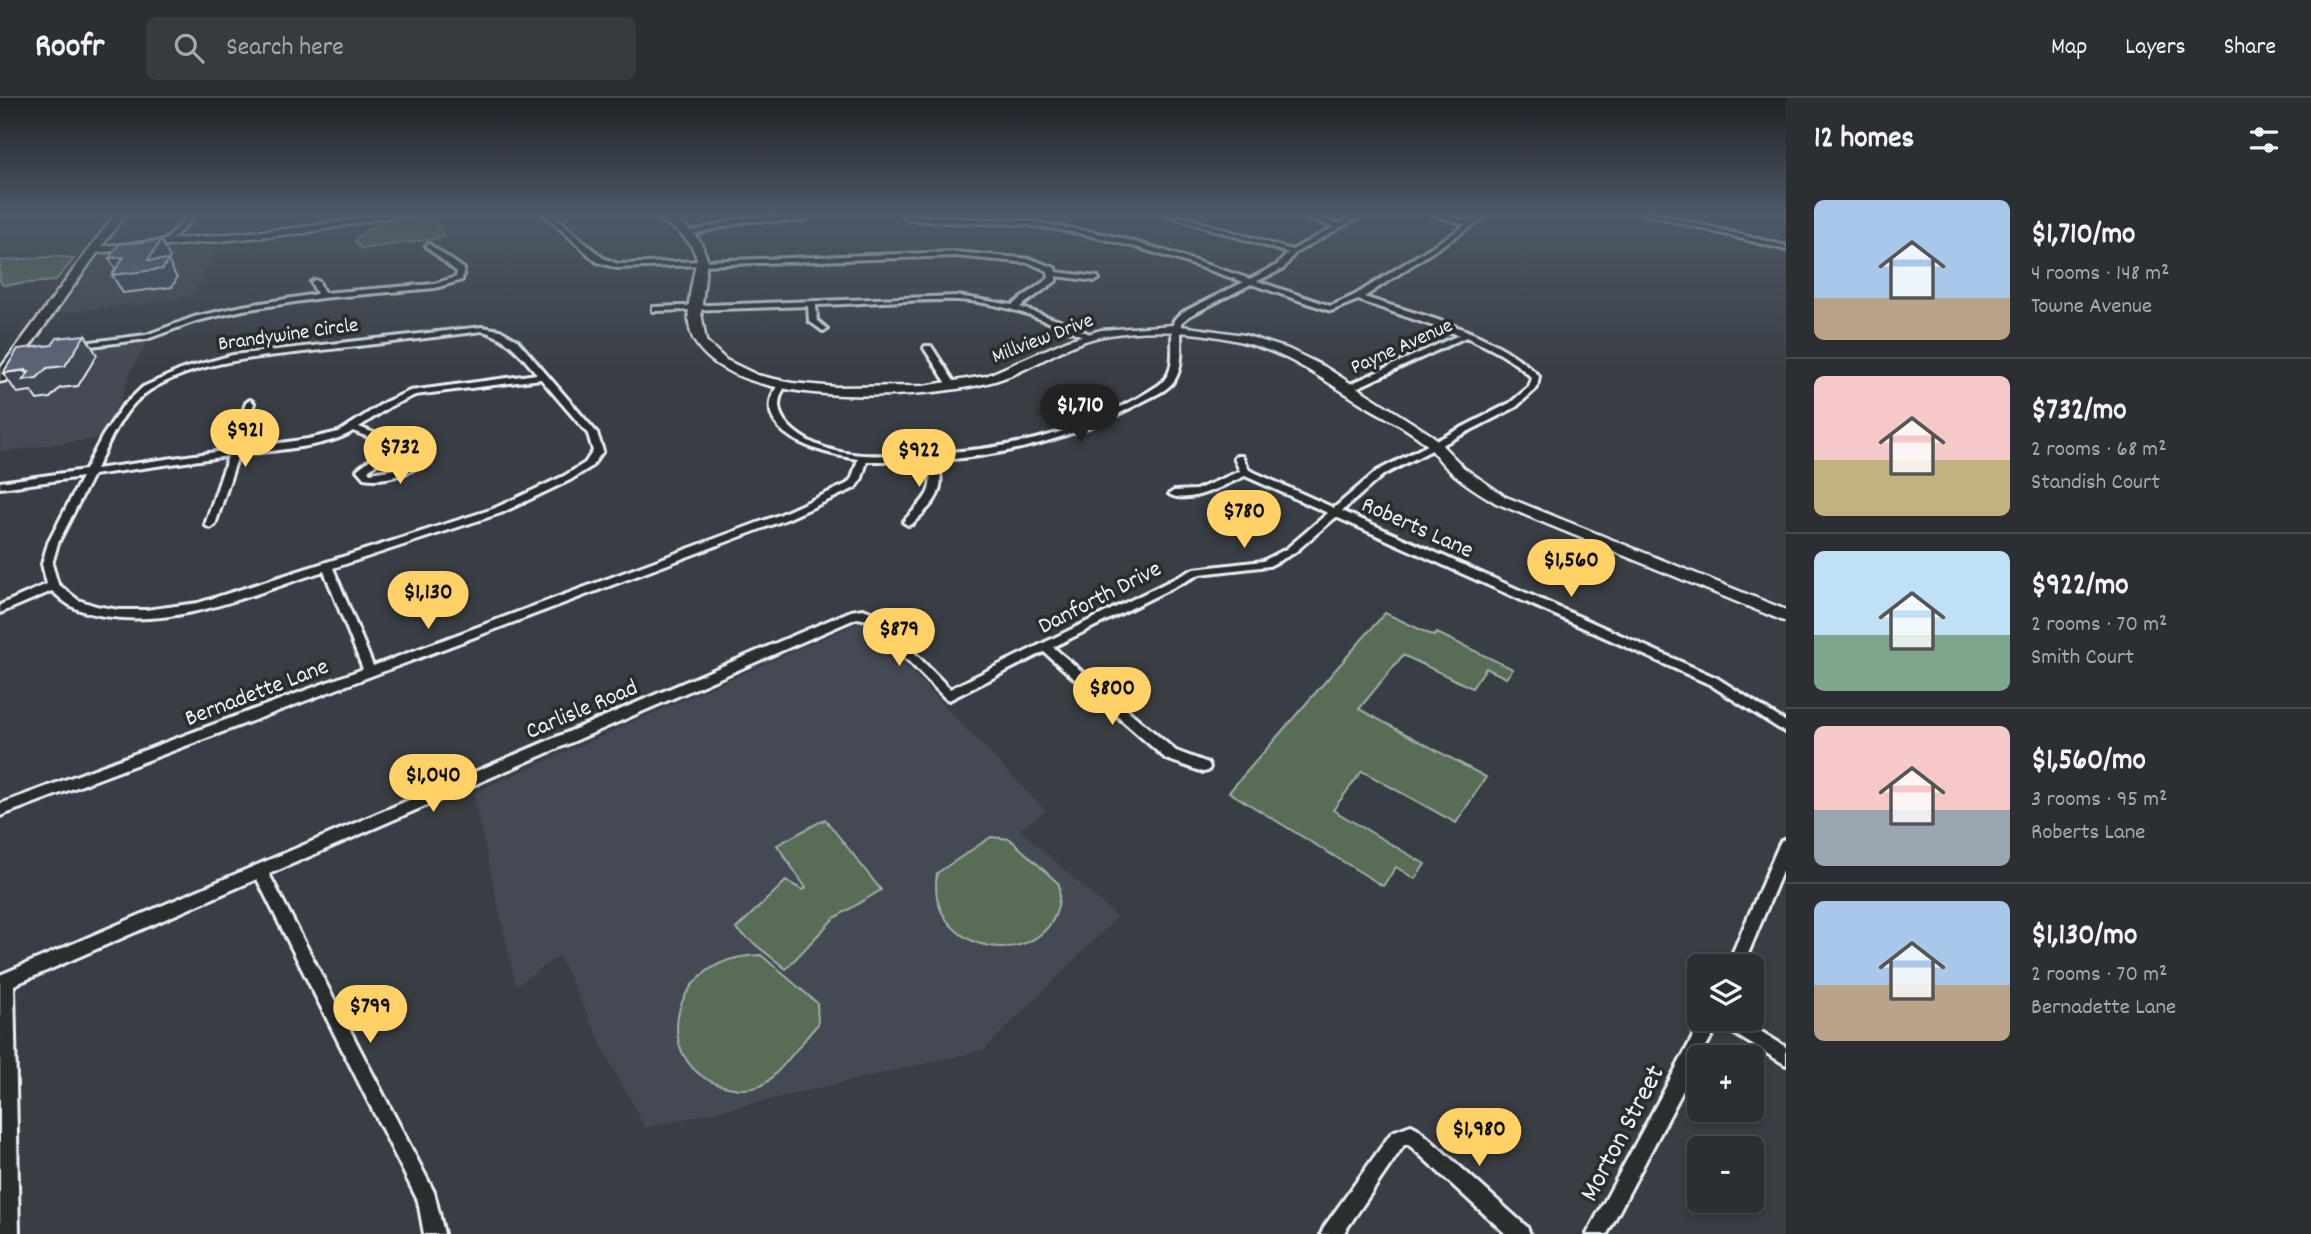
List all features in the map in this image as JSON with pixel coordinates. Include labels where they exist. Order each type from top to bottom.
[{"type":"main road","points":[[0,378],[26,351],[83,266]]},
{"type":"street","points":[[70,346],[147,337],[210,315],[321,296],[435,286],[459,278],[461,271],[455,266]]},
{"type":"street","name":"Millview Drive","points":[[701,266],[697,335],[708,352],[737,371],[782,386],[837,392],[953,386],[1005,373],[1090,336],[1128,329],[1176,328],[1234,336],[1273,347],[1308,363],[1412,427],[1464,476],[1501,500],[1786,616]]},
{"type":"street","points":[[1045,266],[1054,274],[1095,279]]},
{"type":"street","points":[[1203,266],[1331,309],[1357,297],[1405,266]]},
{"type":"street","points":[[782,386],[774,399],[775,414],[785,429],[818,449],[863,458],[932,456],[1021,446],[1072,432],[1118,411],[1169,380],[1174,373],[1177,323],[1186,314],[1281,266]]},
{"type":"street","points":[[1014,307],[1048,283],[1054,274]]},
{"type":"street","points":[[315,282],[321,296]]},
{"type":"street","points":[[1357,297],[1467,334]]},
{"type":"street","points":[[656,309],[938,298],[977,300],[1048,317],[1090,336]]},
{"type":"street","points":[[811,303],[813,321],[823,329]]},
{"type":"street","name":"Brandywine Circle","points":[[482,329],[506,336],[543,376],[592,433],[598,444],[595,458],[589,465],[552,486],[497,511],[328,568],[199,607],[146,614],[94,610],[74,603],[53,586],[47,571],[49,554],[125,408],[146,389],[186,371],[233,358],[482,329]]},
{"type":"street","name":"Danforth Drive","points":[[949,695],[1198,572],[1265,564],[1290,551],[1380,473],[1513,405],[1533,388],[1536,379],[1528,367],[1467,334]]},
{"type":"street","name":"Payne Avenue","points":[[1349,388],[1467,334]]},
{"type":"street","points":[[928,348],[953,386]]},
{"type":"street","points":[[0,485],[308,442],[353,428],[387,404],[413,393],[543,376]]},
{"type":"street","points":[[210,525],[250,403]]},
{"type":"street","points":[[353,428],[371,435],[389,450],[419,450],[428,455],[417,463],[392,473],[373,477],[362,474],[365,467],[389,450]]},
{"type":"street","points":[[908,522],[930,501],[937,490],[938,481],[932,456]]},
{"type":"street","name":"Bernadette Lane","points":[[0,810],[783,517],[851,486],[858,478],[863,458]]},
{"type":"street","points":[[1174,494],[1198,493],[1245,472],[1239,458]]},
{"type":"street","name":"Roberts Lane","points":[[1245,472],[1713,681],[1786,728]]},
{"type":"street","points":[[328,568],[369,670]]},
{"type":"street","points":[[0,609],[53,586]]},
{"type":"street","name":"Carlisle Road","points":[[3,982],[855,614],[863,613],[872,617],[949,695]]},
{"type":"street","points":[[1045,647],[1171,755],[1203,766]]},
{"type":"street","points":[[1740,954],[1786,845]]},
{"type":"street","points":[[260,870],[427,1199],[434,1234]]},
{"type":"street","points":[[3,982],[9,1234]]},
{"type":"street","name":"Morton Street","points":[[1597,1234],[1705,1031]]},
{"type":"street","points":[[1744,1031],[1786,1057]]},
{"type":"street","points":[[1331,1234],[1398,1138],[1411,1134],[1520,1234]]},
{"type":"shaded area","points":[[86,266],[208,266],[193,294],[174,300],[49,314]]},
{"type":"shaded area","points":[[148,340],[131,372],[107,437],[0,452],[0,386],[21,354]]},
{"type":"shaded area","points":[[862,621],[1046,811],[1019,829],[1117,917],[984,1050],[645,1128],[621,1085],[559,956],[516,986],[473,793]]},
{"type":"green space","points":[[0,266],[68,266],[55,281],[3,285],[0,281]]},
{"type":"green space","points":[[1385,613],[1434,636],[1437,633],[1513,669],[1506,678],[1486,668],[1472,688],[1403,655],[1359,709],[1486,777],[1456,823],[1362,771],[1333,810],[1425,864],[1415,879],[1396,867],[1383,886],[1229,792]]},
{"type":"green space","points":[[825,819],[881,890],[833,919],[786,969],[736,929],[786,881],[803,890],[806,888],[777,845]]},
{"type":"green space","points":[[991,837],[1010,839],[1059,884],[1055,914],[1041,934],[1020,945],[996,947],[972,940],[951,926],[939,903],[937,873]]},
{"type":"green space","points":[[761,955],[817,1003],[818,1024],[764,1084],[740,1089],[710,1081],[693,1068],[682,1052],[677,1033],[679,1013],[686,994],[700,977],[719,964],[745,956]]},
{"type":"building","points":[[118,266],[165,266],[163,269],[112,275]]},
{"type":"building","points":[[85,335],[65,366],[47,368],[37,378],[23,380],[29,372],[25,372],[26,370],[3,373],[18,349],[52,345],[57,338]]}]
